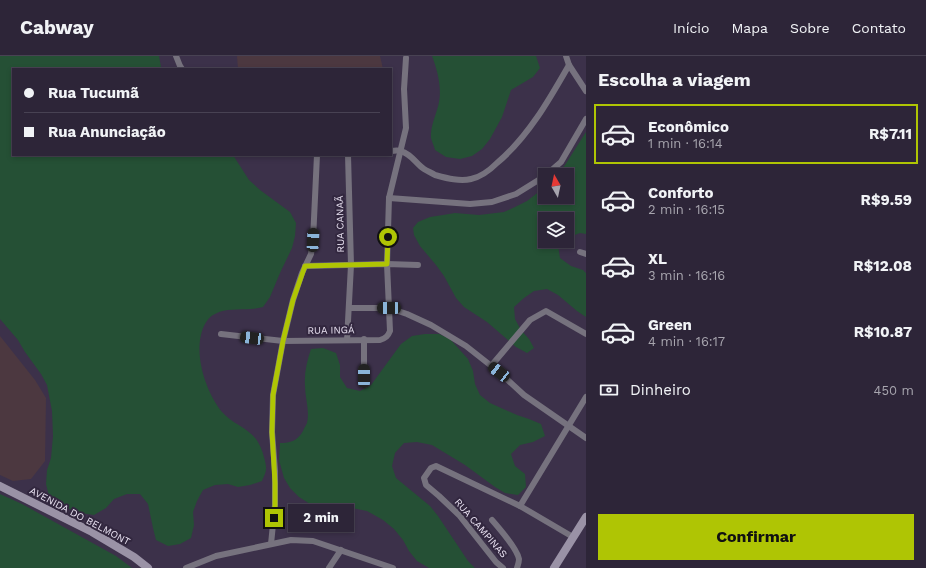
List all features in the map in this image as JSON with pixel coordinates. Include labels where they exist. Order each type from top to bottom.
[{"type":"street","points":[[176,56],[181,68]]},
{"type":"street","points":[[566,56],[569,65],[586,91]]},
{"type":"street","points":[[389,308],[387,264],[389,198],[406,128],[404,89],[406,58]]},
{"type":"street","points":[[392,151],[400,151],[407,154],[424,169],[434,174],[460,180],[471,179],[478,176],[488,171],[505,156],[532,126],[569,65]]},
{"type":"street","points":[[554,168],[561,162],[586,120]]},
{"type":"street","points":[[271,544],[275,505],[275,471],[272,432],[273,395],[283,341],[293,300],[305,266],[311,254],[317,156]]},
{"type":"street","name":"RUA CANAÃ","points":[[347,340],[351,265],[348,156]]},
{"type":"street","points":[[389,198],[470,204],[492,202],[516,194],[538,180]]},
{"type":"street","points":[[305,266],[387,264],[418,265]]},
{"type":"street","points":[[349,308],[389,308],[407,314],[431,326],[466,346],[499,372],[524,395],[586,438]]},
{"type":"street","name":"RUA INGÁ","points":[[221,334],[283,341],[380,340],[388,336],[390,331],[389,308]]},
{"type":"street","points":[[491,366],[530,320],[546,311],[586,334]]},
{"type":"street","points":[[364,339],[364,376]]},
{"type":"street","points":[[573,537],[520,506],[586,397]]},
{"type":"street","name":"RUA CAMPINAS","points":[[503,568],[496,562],[459,514],[426,485],[424,478],[431,468],[436,466],[520,506]]},
{"type":"street","name":"AVENIDA DO BELMONT","points":[[0,486],[92,532],[134,557],[148,568]]},
{"type":"street","points":[[554,568],[586,517]]},
{"type":"street","name":"RUA CAMPINAS","points":[[492,520],[518,555],[519,563],[517,568]]},
{"type":"street","points":[[186,568],[216,556],[291,540],[313,541],[393,568]]},
{"type":"street","points":[[329,568],[341,550]]},
{"type":"shaded area","points":[[237,56],[380,56],[383,68],[238,68]]},
{"type":"shaded area","points":[[0,336],[35,380],[46,398],[45,461],[31,479],[13,481],[0,475]]},
{"type":"green space","points":[[0,56],[159,56],[162,68],[12,68],[12,156],[234,156],[249,180],[290,212],[296,223],[292,248],[270,297],[263,307],[254,309],[228,310],[215,314],[208,319],[205,324],[200,341],[203,373],[211,394],[222,412],[253,435],[257,440],[265,461],[265,474],[262,481],[250,485],[238,487],[228,484],[215,485],[203,490],[193,512],[194,525],[191,538],[180,544],[168,546],[156,540],[148,504],[140,494],[127,494],[114,499],[106,508],[94,515],[81,513],[58,505],[49,496],[46,484],[53,436],[52,411],[47,385],[18,340],[0,319]]},
{"type":"green space","points":[[432,56],[536,56],[540,68],[533,77],[511,90],[502,117],[490,139],[482,149],[472,156],[460,159],[446,157],[435,150],[431,138],[440,96],[437,72]]},
{"type":"green space","points":[[586,132],[586,234],[580,233],[574,235],[574,212],[538,212],[538,248],[558,248],[560,258],[571,266],[583,270],[586,273],[586,317],[558,295],[547,289],[534,291],[514,307],[515,319],[534,348],[527,353],[516,347],[487,322],[464,307],[456,298],[444,276],[420,246],[414,235],[413,228],[418,222],[430,217],[455,213],[479,215],[504,212],[527,201],[538,192],[538,204],[574,204],[574,168],[563,168]]},
{"type":"green space","points":[[439,334],[450,339],[468,359],[473,371],[475,384],[480,395],[490,403],[541,424],[545,436],[533,442],[520,445],[511,454],[515,466],[525,474],[526,487],[518,495],[505,493],[465,465],[432,445],[417,442],[404,443],[395,453],[392,466],[396,478],[430,506],[468,561],[475,568],[429,568],[417,561],[394,529],[383,520],[367,511],[342,506],[322,506],[310,504],[299,497],[290,488],[284,478],[279,460],[280,443],[291,442],[296,439],[301,434],[307,423],[308,414],[305,376],[311,349],[323,348],[336,353],[340,365],[340,377],[347,388],[360,391],[371,385],[401,344],[412,336]]},
{"type":"green space","points":[[0,494],[22,504],[116,556],[132,568],[0,568]]},
{"type":"route","points":[[274,518],[275,471],[272,432],[273,395],[283,341],[293,300],[302,273],[305,266],[387,264],[388,237]]}]
